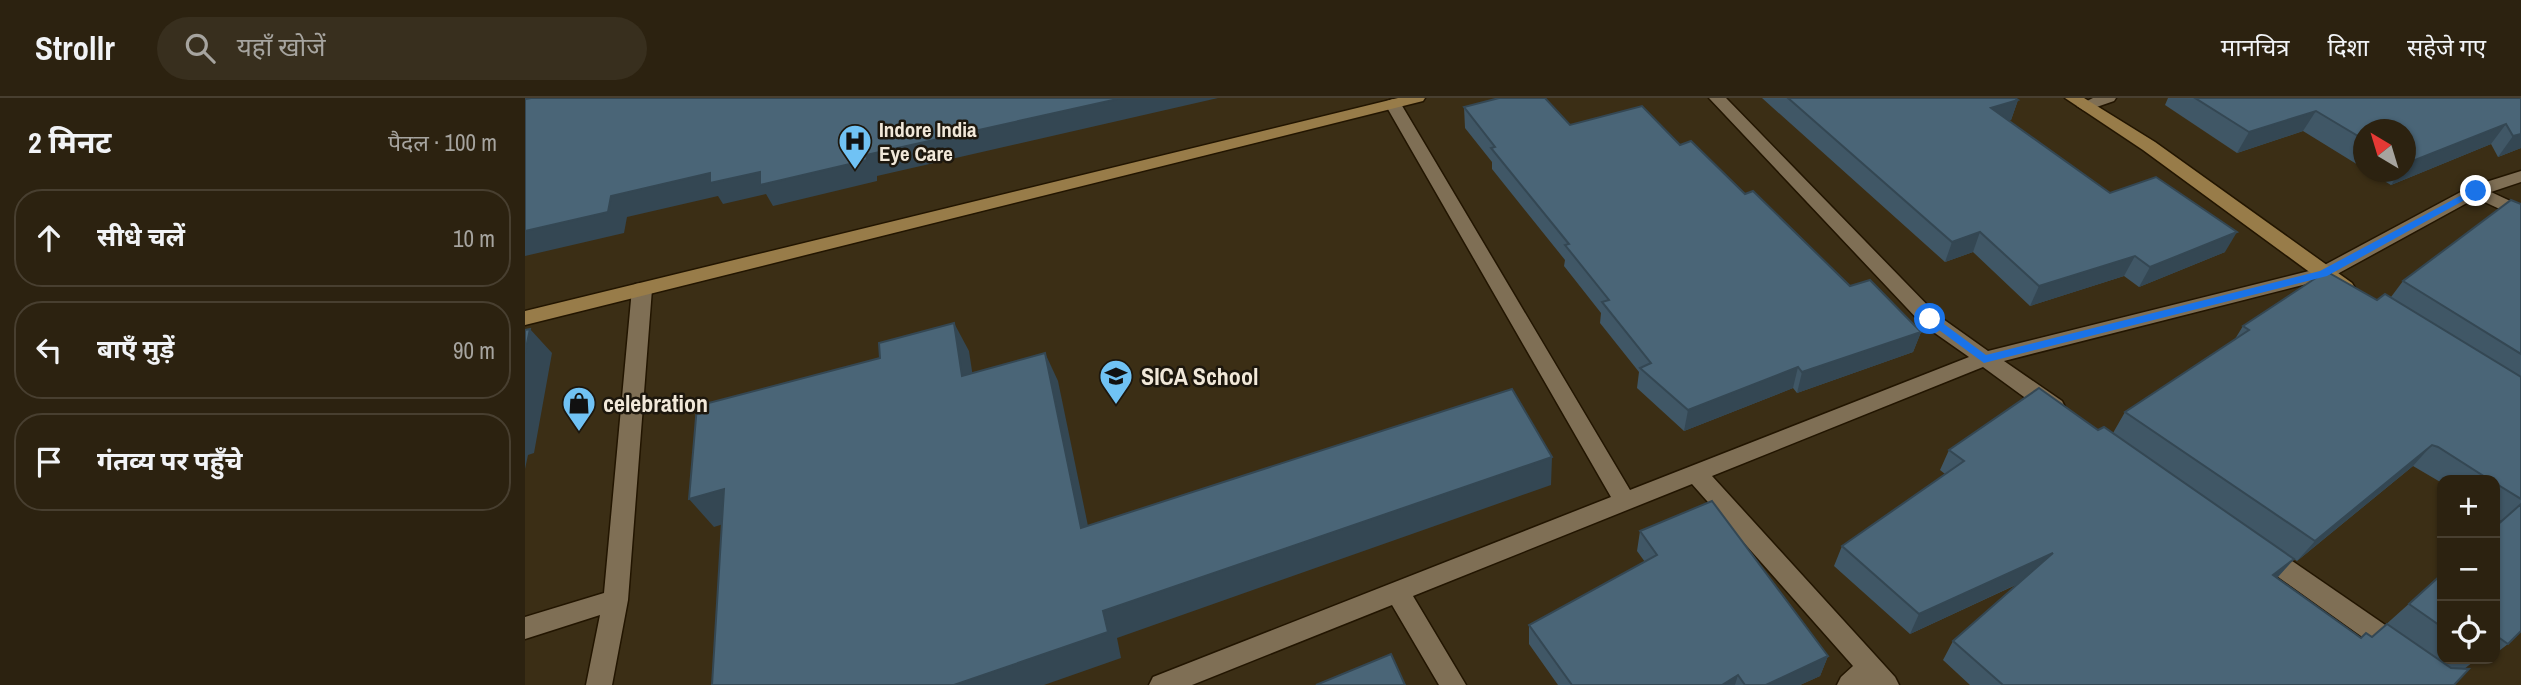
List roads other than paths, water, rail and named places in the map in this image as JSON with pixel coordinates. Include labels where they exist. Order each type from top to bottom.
[{"type":"street","points":[[525,318],[1417,98]]},
{"type":"street","points":[[1717,98],[1930,319],[2075,422]]},
{"type":"street","points":[[2079,102],[2108,98]]},
{"type":"street","points":[[2079,102],[2149,146],[2357,296]]},
{"type":"street","points":[[1393,104],[1625,501]]},
{"type":"street","points":[[1161,685],[1984,359],[2323,274],[2476,191],[2521,176]]},
{"type":"street","points":[[2476,191],[2521,213]]},
{"type":"street","points":[[599,685],[616,600],[642,289]]},
{"type":"street","points":[[1696,474],[1869,680]]},
{"type":"street","points":[[2246,542],[2417,661]]},
{"type":"street","points":[[1397,592],[1453,685]]},
{"type":"street","points":[[525,628],[616,600]]},
{"type":"place","name":"Indore India Eye Care","points":[[855,171]]},
{"type":"place","name":"SICA School","points":[[1116,406]]},
{"type":"place","name":"celebration","points":[[579,433]]}]
